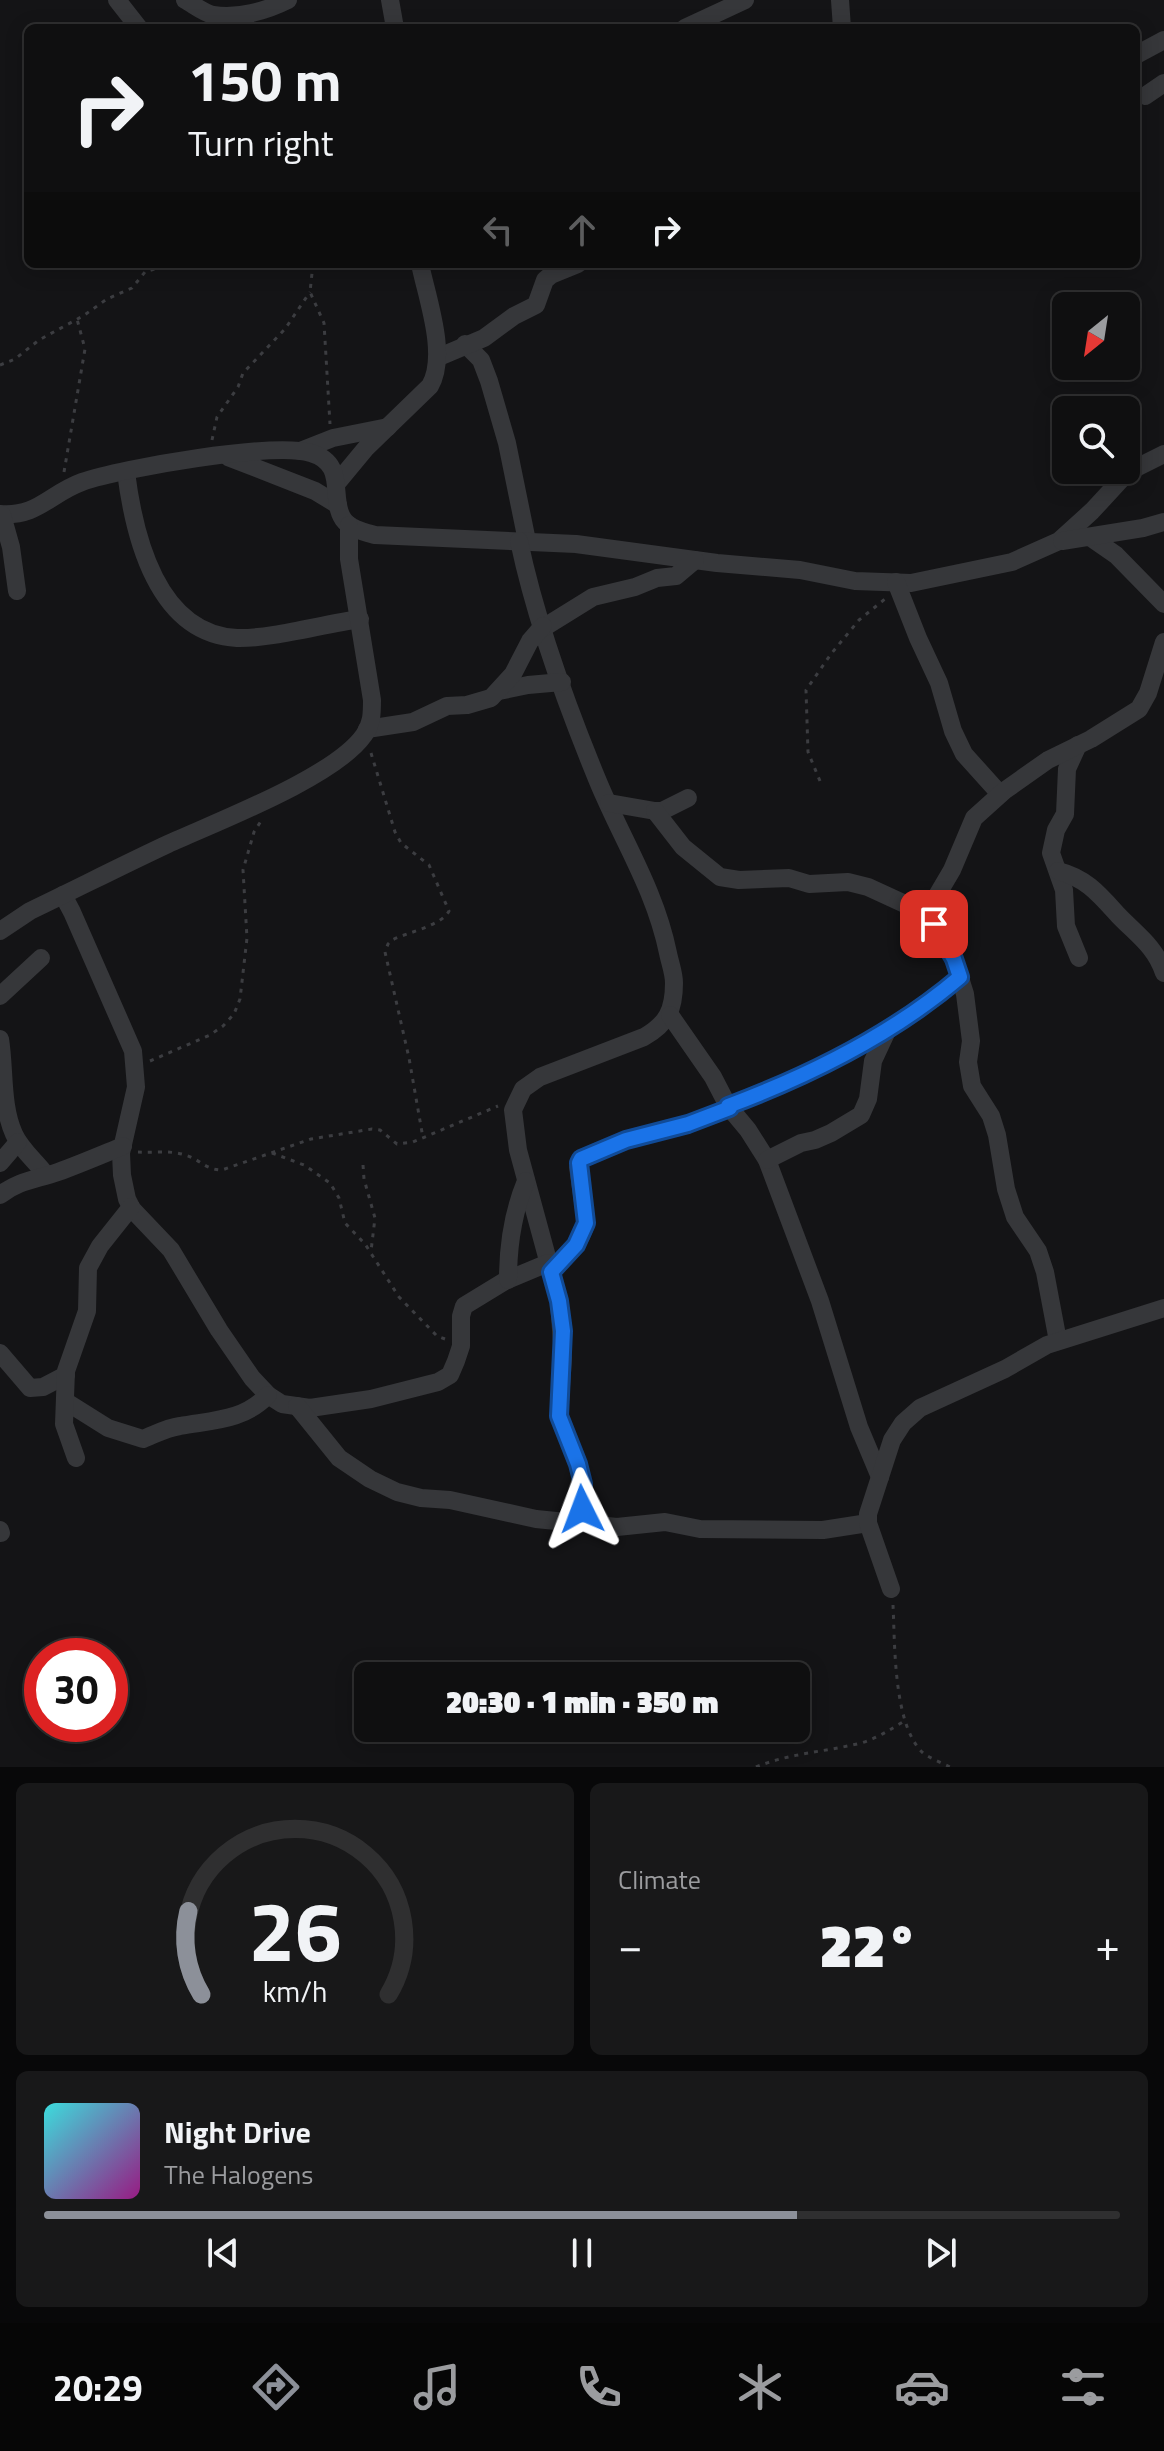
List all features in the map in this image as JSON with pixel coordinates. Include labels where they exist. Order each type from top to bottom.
[{"type":"street","points":[[117,0],[136,24]]},
{"type":"street","points":[[185,0],[221,22],[270,9],[288,0]]},
{"type":"street","points":[[390,0],[394,24]]},
{"type":"street","points":[[694,24],[745,0]]},
{"type":"street","points":[[840,0],[842,24]]},
{"type":"street","points":[[1140,53],[1164,40]]},
{"type":"street","points":[[1145,96],[1164,83]]},
{"type":"street","points":[[337,483],[366,448],[430,386],[437,375],[439,357],[421,268]]},
{"type":"street","points":[[439,357],[484,338],[514,316],[536,305],[545,280],[568,268]]},
{"type":"street","points":[[465,344],[481,360],[507,443],[526,575],[543,627],[598,780],[661,919],[674,981],[670,1015],[659,1029],[540,1077],[523,1089],[513,1110],[526,1181],[559,1301],[563,1331],[559,1416],[583,1484],[581,1523]]},
{"type":"street","points":[[300,451],[333,438],[388,427]]},
{"type":"street","points":[[17,591],[11,547],[1,514],[18,516],[34,510],[58,493],[85,481],[226,455],[281,449],[314,454],[326,462],[337,483],[342,517],[349,525],[375,535],[576,544],[800,570],[897,587],[1012,562],[1059,541],[1164,522]]},
{"type":"street","points":[[1059,541],[1128,472],[1164,454]]},
{"type":"street","points":[[226,455],[294,482],[338,505]]},
{"type":"street","points":[[126,472],[129,499],[148,568],[171,605],[186,619],[209,631],[235,638],[360,619]]},
{"type":"street","points":[[0,931],[30,911],[310,777],[349,751],[366,732],[372,718],[372,700],[349,559],[349,525]]},
{"type":"street","points":[[1090,537],[1116,555],[1164,604]]},
{"type":"street","points":[[366,732],[413,722],[447,706],[486,701],[513,674],[530,641],[543,627],[593,597],[657,578],[676,576],[695,560]]},
{"type":"street","points":[[897,587],[939,683],[953,731],[964,754],[1000,794]]},
{"type":"street","points":[[1058,1341],[1038,1251],[1015,1217],[991,1116],[972,1086],[968,1062],[971,1041],[965,994],[954,959],[931,916],[932,904],[952,870],[974,818],[1000,794],[1048,760],[1139,709],[1148,693],[1164,642]]},
{"type":"street","points":[[499,691],[562,682]]},
{"type":"street","points":[[1078,745],[1067,769],[1065,814],[1052,841],[1051,853],[1064,890],[1066,926],[1079,958]]},
{"type":"street","points":[[609,803],[662,811],[688,798]]},
{"type":"street","points":[[655,811],[683,847],[720,877],[739,880],[789,878],[809,884],[848,882],[879,891],[931,916]]},
{"type":"street","points":[[1058,871],[1085,881],[1099,893],[1151,946],[1164,973]]},
{"type":"street","points":[[63,895],[133,1051],[135,1100],[122,1148],[122,1175],[131,1207],[171,1250],[252,1378],[282,1404],[310,1408],[371,1399],[438,1382],[450,1375],[461,1346],[464,1306],[508,1280],[549,1268],[576,1245],[586,1223],[578,1167],[581,1159],[626,1140],[688,1124],[762,1093],[887,1031],[960,977]]},
{"type":"street","points":[[0,996],[41,958]]},
{"type":"street","points":[[670,1015],[767,1160],[820,1301],[859,1427],[880,1477]]},
{"type":"street","points":[[767,1160],[801,1143],[831,1133],[861,1115],[868,1099],[873,1061],[887,1031]]},
{"type":"street","points":[[0,1039],[7,1113],[18,1142],[46,1175]]},
{"type":"street","points":[[0,1163],[18,1142]]},
{"type":"street","points":[[1,1194],[13,1186],[122,1148]]},
{"type":"street","points":[[508,1280],[508,1254],[518,1200],[526,1181]]},
{"type":"street","points":[[76,1458],[64,1424],[66,1375],[87,1311],[88,1268],[100,1246],[131,1207]]},
{"type":"street","points":[[891,1589],[868,1523],[892,1440],[903,1423],[920,1408],[1058,1341],[1164,1308]]},
{"type":"street","points":[[0,1353],[30,1388],[43,1387],[66,1375]]},
{"type":"street","points":[[65,1401],[108,1428],[143,1439],[165,1429],[230,1419],[256,1407],[268,1395]]},
{"type":"street","points":[[297,1406],[339,1458],[370,1479],[397,1492],[536,1519],[617,1527],[665,1522],[700,1529],[823,1530],[868,1523]]},
{"type":"path","points":[[0,365],[15,359],[39,340],[107,299],[134,286],[145,272],[158,268]]},
{"type":"path","points":[[203,459],[213,438],[217,417],[238,387],[243,373],[285,329],[310,292],[313,268]]},
{"type":"path","points":[[310,292],[324,323],[327,414],[333,438]]},
{"type":"path","points":[[58,493],[66,465],[85,349],[77,319]]},
{"type":"path","points":[[820,781],[808,752],[806,690],[859,620],[897,587]]},
{"type":"path","points":[[366,732],[395,832],[401,843],[429,865],[449,911],[439,922],[392,940],[385,952],[423,1138]]},
{"type":"path","points":[[135,1067],[210,1035],[234,1014],[240,999],[247,938],[243,870],[254,832],[265,815],[270,798]]},
{"type":"path","points":[[122,1148],[183,1153],[214,1170],[311,1139],[372,1129],[380,1130],[397,1144],[423,1138],[517,1099]]},
{"type":"path","points":[[272,1153],[304,1165],[330,1183],[339,1198],[345,1223],[370,1253],[399,1297],[437,1336],[461,1346]]},
{"type":"path","points":[[363,1165],[375,1218],[370,1253]]},
{"type":"path","points":[[891,1589],[897,1683],[906,1720],[922,1752],[950,1767]]},
{"type":"path","points":[[756,1767],[780,1757],[860,1743],[883,1735],[906,1720]]},
{"type":"route","points":[[582,1509],[583,1484],[559,1416],[563,1331],[551,1272],[576,1245],[584,1231],[586,1223],[578,1167],[581,1159],[626,1140],[688,1124],[730,1108],[728,1106],[810,1071],[887,1031],[960,977],[954,959],[934,924]]}]
